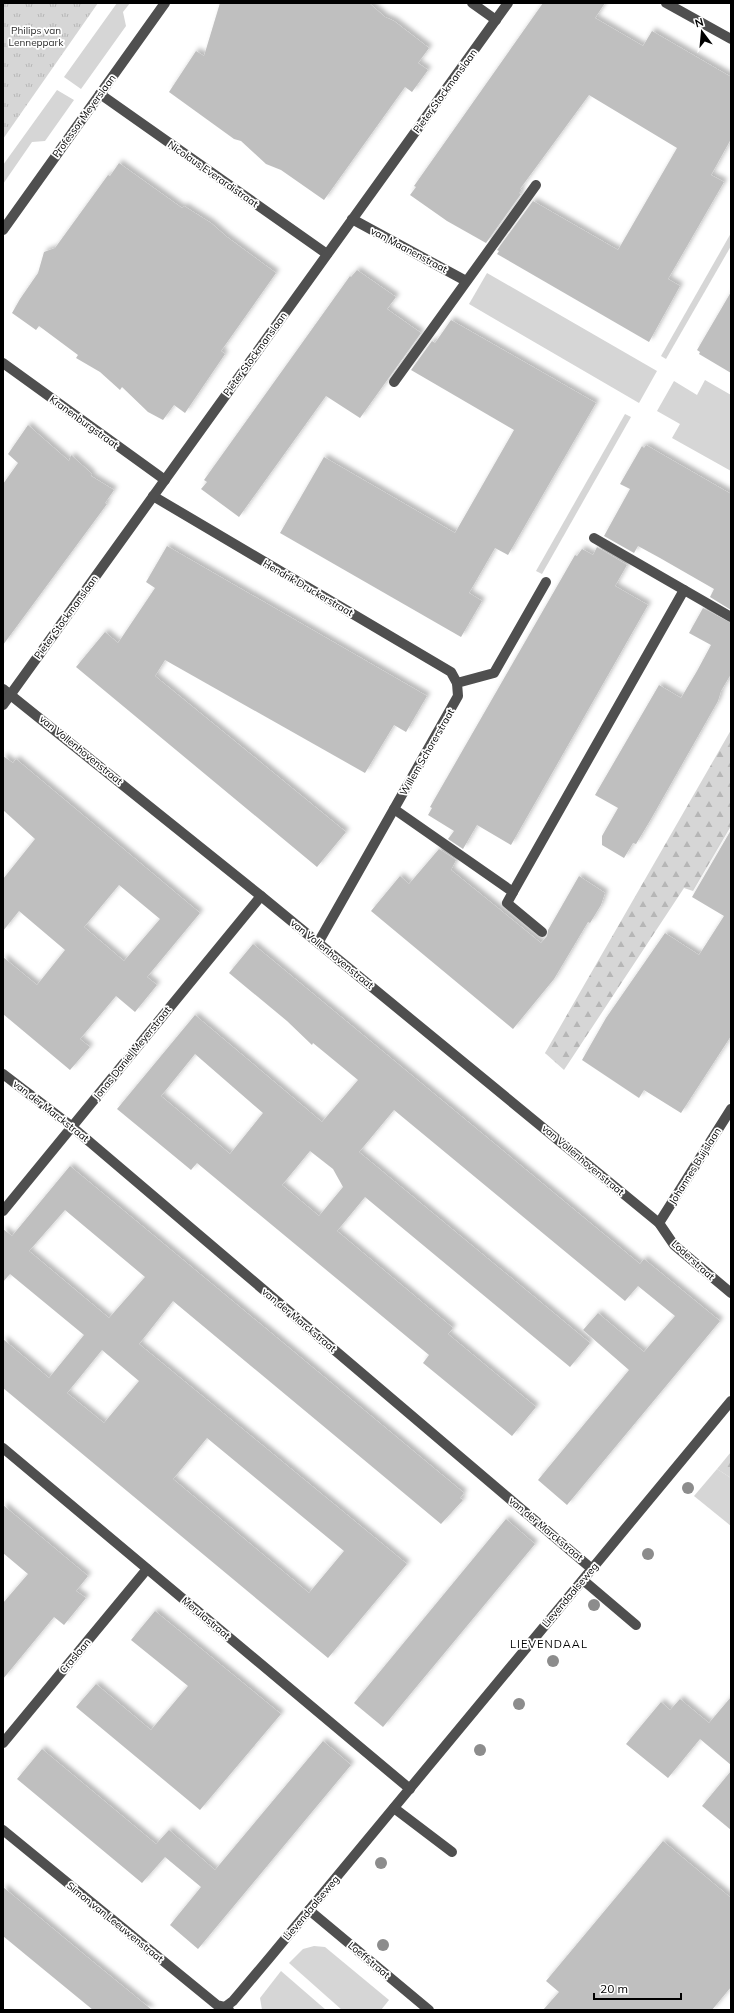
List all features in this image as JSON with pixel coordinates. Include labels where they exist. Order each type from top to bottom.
[{"type":"street","name":"Professor Meyerslaan","points":[[3,230],[165,3]]},
{"type":"street","points":[[472,3],[496,20]]},
{"type":"street","name":"Pieter Stockmanslaan","points":[[3,705],[7,691],[165,480],[508,3]]},
{"type":"street","points":[[666,3],[731,39]]},
{"type":"street","name":"Nicolaus Everardistraat","points":[[100,94],[327,254]]},
{"type":"street","points":[[394,382],[536,185]]},
{"type":"street","name":"van Maanenstraat","points":[[352,220],[466,281]]},
{"type":"street","name":"Kranenburgstraat","points":[[3,363],[165,480]]},
{"type":"street","name":"Hendrik Druckerstraat","points":[[153,496],[451,672],[457,684]]},
{"type":"street","points":[[594,538],[731,617]]},
{"type":"street","points":[[457,684],[494,673],[546,582]]},
{"type":"street","points":[[542,932],[507,903],[684,590]]},
{"type":"street","name":"Willem Schorerstraat","points":[[318,943],[458,696],[457,684]]},
{"type":"street","name":"van Vollenhovenstraat","points":[[7,691],[261,896],[659,1223]]},
{"type":"street","points":[[394,809],[513,892]]},
{"type":"street","name":"Jonas Daniël Meyerstraat","points":[[3,1212],[71,1126],[261,896]]},
{"type":"street","name":"van der Marckstraat","points":[[3,1074],[71,1126],[592,1569]]},
{"type":"street","name":"Johannes Buijslaan","points":[[659,1223],[731,1109]]},
{"type":"street","name":"Loderstraat","points":[[659,1223],[674,1245],[731,1293]]},
{"type":"street","name":"Lievendaalseweg","points":[[227,2008],[731,1401]]},
{"type":"street","name":"Merulastraat","points":[[3,1448],[410,1788]]},
{"type":"street","name":"Craslaan","points":[[3,1743],[147,1569]]},
{"type":"street","points":[[583,1580],[636,1625]]},
{"type":"street","points":[[394,1808],[452,1852]]},
{"type":"street","name":"Simon van Leeuwenstraat","points":[[3,1830],[217,2005],[227,2008]]},
{"type":"street","name":"Loeffstraat","points":[[309,1910],[429,2010]]},
{"type":"green space","name":"Philips van Lenneppark","points":[[3,3],[98,3],[3,139]]},
{"type":"green space","points":[[117,3],[130,3],[123,12],[126,26],[81,89],[64,77]]},
{"type":"green space","points":[[57,90],[74,100],[45,141],[32,142],[3,184],[3,165]]},
{"type":"green space","points":[[731,233],[731,246],[666,359],[661,356]]},
{"type":"green space","points":[[487,273],[657,371],[639,403],[469,304]]},
{"type":"green space","points":[[705,380],[731,395],[731,471],[672,438],[680,424],[657,411],[674,381],[697,395]]},
{"type":"green space","points":[[625,414],[631,417],[542,574],[536,571]]},
{"type":"green space","points":[[731,730],[731,826],[693,891],[684,888],[564,1070],[545,1053]]},
{"type":"green space","points":[[731,1452],[731,1478],[717,1469]]},
{"type":"green space","points":[[717,1469],[731,1478],[731,1526],[694,1496]]},
{"type":"green space","points":[[314,1946],[325,1947],[389,2000],[381,2010],[342,2010],[289,1963],[303,1949]]},
{"type":"green space","points":[[281,1971],[326,2010],[262,2010],[260,1998]]},
{"type":"building","points":[[220,3],[369,3],[385,17],[394,21],[429,48],[418,63],[428,70],[412,92],[405,87],[324,200],[281,170],[266,164],[241,141],[234,139],[169,92],[196,51],[204,56]]},
{"type":"building","points":[[543,3],[605,3],[595,18],[643,46],[652,31],[731,77],[731,139],[711,175],[724,182],[668,279],[680,286],[649,342],[497,254],[499,251],[497,250],[533,201],[618,250],[677,148],[589,95],[520,189],[522,190],[519,193],[521,194],[486,243],[447,221],[410,195],[416,187],[414,186]]},
{"type":"building","points":[[119,163],[182,208],[184,206],[211,223],[227,237],[276,273],[221,351],[225,354],[185,413],[174,405],[163,420],[148,412],[122,387],[120,390],[100,372],[76,358],[78,355],[39,326],[36,330],[12,313],[38,273],[44,252],[55,248],[108,175],[110,176]]},
{"type":"building","points":[[357,270],[396,297],[387,309],[421,333],[360,418],[326,396],[239,517],[201,489],[207,482],[204,480],[350,276],[351,277]]},
{"type":"building","points":[[731,292],[731,373],[699,354],[700,352],[697,350]]},
{"type":"building","points":[[451,320],[596,403],[508,555],[495,548],[469,593],[482,601],[461,637],[280,533],[324,457],[455,533],[514,430],[411,370],[432,341],[435,343]]},
{"type":"building","points":[[28,425],[69,461],[71,455],[92,474],[91,476],[114,490],[105,503],[107,504],[3,645],[3,484],[18,463],[8,454]]},
{"type":"building","points":[[646,445],[731,494],[731,610],[710,597],[714,589],[638,546],[634,553],[604,536],[630,489],[620,484],[642,446],[644,448]]},
{"type":"building","points":[[167,546],[427,696],[406,732],[394,725],[365,773],[165,660],[155,676],[346,832],[317,867],[76,667],[105,632],[118,643],[155,588],[146,582]]},
{"type":"building","points":[[597,547],[627,565],[615,586],[648,605],[511,845],[477,825],[463,849],[448,839],[454,831],[428,815],[432,808],[430,807],[575,555],[577,556],[582,549],[593,555]]},
{"type":"building","points":[[703,608],[731,623],[731,674],[721,691],[718,701],[651,819],[636,844],[633,843],[624,858],[602,845],[602,836],[618,808],[595,795],[659,685],[681,698],[697,671],[711,645],[689,633]]},
{"type":"building","points":[[3,756],[13,763],[16,759],[200,913],[147,977],[157,985],[135,1012],[116,996],[80,1039],[90,1047],[70,1070],[3,1014],[3,957],[37,985],[65,950],[19,911],[3,931],[3,879],[35,839],[3,810]],"holes":[[[119,885],[160,919],[124,961],[84,927]]]},
{"type":"building","points":[[731,830],[731,1036],[681,1113],[644,1090],[639,1098],[582,1060],[606,1018],[665,933],[699,955],[724,916],[692,897]]},
{"type":"building","points":[[439,849],[456,860],[451,870],[541,943],[547,936],[548,930],[579,876],[605,893],[601,905],[590,923],[588,922],[554,979],[513,1029],[371,911],[400,876],[409,884]]},
{"type":"building","points":[[253,944],[640,1264],[644,1259],[720,1321],[567,1505],[538,1480],[629,1370],[583,1330],[598,1313],[644,1352],[675,1316],[638,1286],[625,1301],[394,1110],[359,1152],[590,1343],[570,1367],[365,1197],[337,1231],[453,1328],[448,1334],[536,1407],[512,1436],[423,1363],[429,1355],[197,1163],[191,1170],[117,1109],[195,1015],[322,1122],[358,1080],[313,1043],[312,1045],[287,1021],[229,973]],"holes":[[[195,1054],[263,1113],[230,1154],[161,1096]],[[310,1151],[333,1169],[343,1187],[319,1216],[282,1185]]]},
{"type":"building","points":[[70,1166],[464,1493],[460,1498],[463,1500],[441,1524],[173,1301],[139,1344],[407,1564],[328,1658],[3,1388],[3,1339],[49,1378],[84,1335],[10,1274],[3,1282],[3,1229],[12,1236]],"holes":[[[65,1210],[145,1277],[109,1318],[29,1251]],[[102,1350],[139,1381],[104,1423],[67,1393]],[[207,1438],[344,1551],[309,1593],[173,1479]]]},
{"type":"building","points":[[3,1505],[88,1576],[76,1591],[86,1598],[64,1625],[54,1617],[3,1679],[3,1603],[28,1574],[3,1553]]},
{"type":"building","points":[[506,1519],[535,1544],[383,1727],[354,1703]]},
{"type":"building","points":[[155,1611],[281,1714],[200,1810],[76,1707],[96,1684],[151,1730],[188,1686],[131,1640]]},
{"type":"building","points":[[731,1697],[731,1765],[700,1739],[668,1778],[626,1744],[661,1702],[670,1710],[680,1699],[709,1723]]},
{"type":"building","points":[[323,1741],[351,1765],[198,1949],[170,1925],[201,1887],[165,1857],[142,1883],[17,1779],[42,1749],[156,1844],[169,1830],[215,1870]]},
{"type":"building","points":[[731,1771],[731,1830],[702,1806]]},
{"type":"building","points":[[663,1841],[731,1898],[731,1987],[712,2010],[543,2010],[559,1992],[546,1981]]},
{"type":"building","points":[[3,1887],[152,2010],[93,2010],[26,1955],[3,1936]]},
{"type":"district","name":"LIEVENDAAL","points":[[549,1644]]}]
